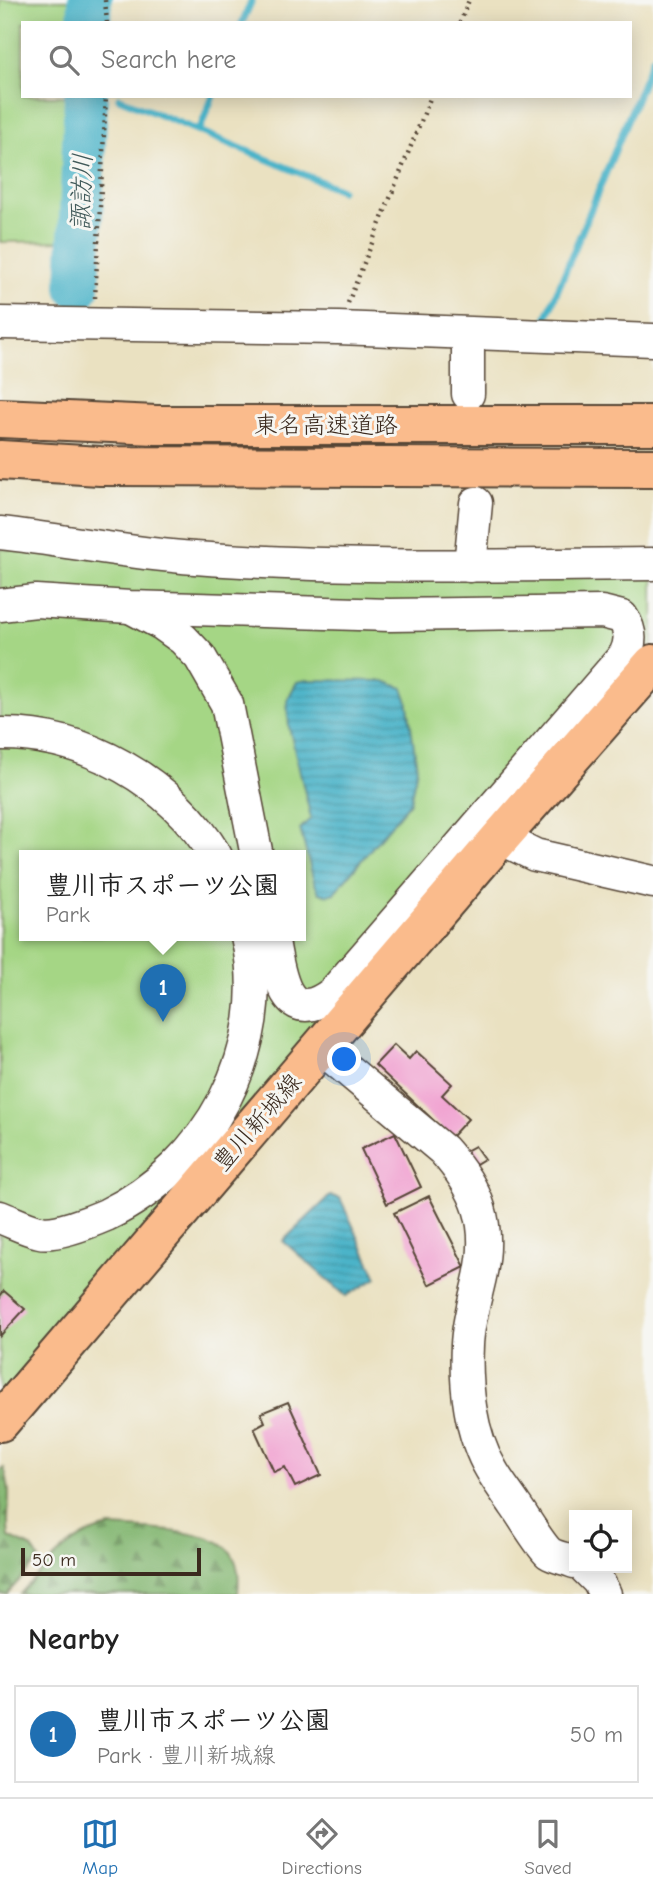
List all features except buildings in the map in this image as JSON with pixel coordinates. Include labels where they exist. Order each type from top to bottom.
[{"type":"main road","name":"東名高速道路","points":[[0,418],[156,425],[644,424]]},
{"type":"main road","name":"東名高速道路","points":[[0,460],[113,466],[653,468]]},
{"type":"main road","name":"豊川新城線","points":[[0,1422],[500,838],[653,664]]},
{"type":"street","points":[[0,323],[338,328],[653,340]]},
{"type":"street","points":[[468,334],[468,394]]},
{"type":"street","points":[[470,566],[476,503]]},
{"type":"street","points":[[0,533],[204,559],[280,564],[653,564]]},
{"type":"street","points":[[0,605],[37,601],[130,607],[390,615],[602,612],[622,617],[628,625],[630,646],[625,655],[333,993],[321,1002],[311,1005],[300,1004],[290,998],[283,990],[273,941]]},
{"type":"street","points":[[130,607],[183,639],[200,657],[227,704],[256,850]]},
{"type":"street","points":[[0,734],[35,736],[57,741],[101,755],[123,766],[144,779],[180,811],[198,829],[212,850]]},
{"type":"street","points":[[500,838],[535,855],[653,882]]},
{"type":"street","points":[[0,1217],[42,1233],[80,1225],[99,1219],[133,1200],[183,1160],[224,1103],[242,1056],[253,992],[248,941]]},
{"type":"street","points":[[320,1047],[443,1150],[458,1167],[477,1197],[484,1239],[484,1258],[469,1323],[467,1345],[467,1377],[474,1421],[490,1468],[549,1553],[569,1560]]},
{"type":"street","points":[[590,1573],[605,1594]]},
{"type":"path","points":[[105,0],[107,21]]},
{"type":"path","points":[[461,21],[469,0]]},
{"type":"path","points":[[94,324],[106,98]]},
{"type":"path","points":[[338,328],[430,98]]},
{"type":"green space","points":[[0,0],[81,0],[80,21],[21,21],[21,98],[77,98],[72,241],[0,242]]},
{"type":"green space","points":[[0,549],[653,577],[653,645],[0,1400]]},
{"type":"green space","points":[[4,1468],[9,1495],[9,1537],[32,1548],[39,1559],[7,1594],[0,1594],[0,1470]]},
{"type":"green space","points":[[110,1527],[186,1533],[212,1539],[231,1552],[236,1562],[239,1576],[238,1594],[20,1594],[71,1544],[83,1536]]},
{"type":"water","points":[[384,681],[403,688],[417,768],[410,802],[334,893],[327,895],[319,893],[314,882],[300,829],[311,818],[289,727],[287,700],[297,682]]},
{"type":"water","points":[[330,1196],[340,1198],[377,1278],[346,1296],[283,1241]]},
{"type":"waterway","name":"諏訪川","points":[[89,21],[90,0]]},
{"type":"waterway","points":[[243,21],[252,0]]},
{"type":"waterway","points":[[545,321],[653,58]]},
{"type":"waterway","name":"諏訪川","points":[[78,287],[86,98]]},
{"type":"waterway","points":[[119,98],[341,190]]},
{"type":"waterway","points":[[199,131],[212,98]]},
{"type":"place","name":"豊川市スポーツ公園","points":[[163,1022]]}]
